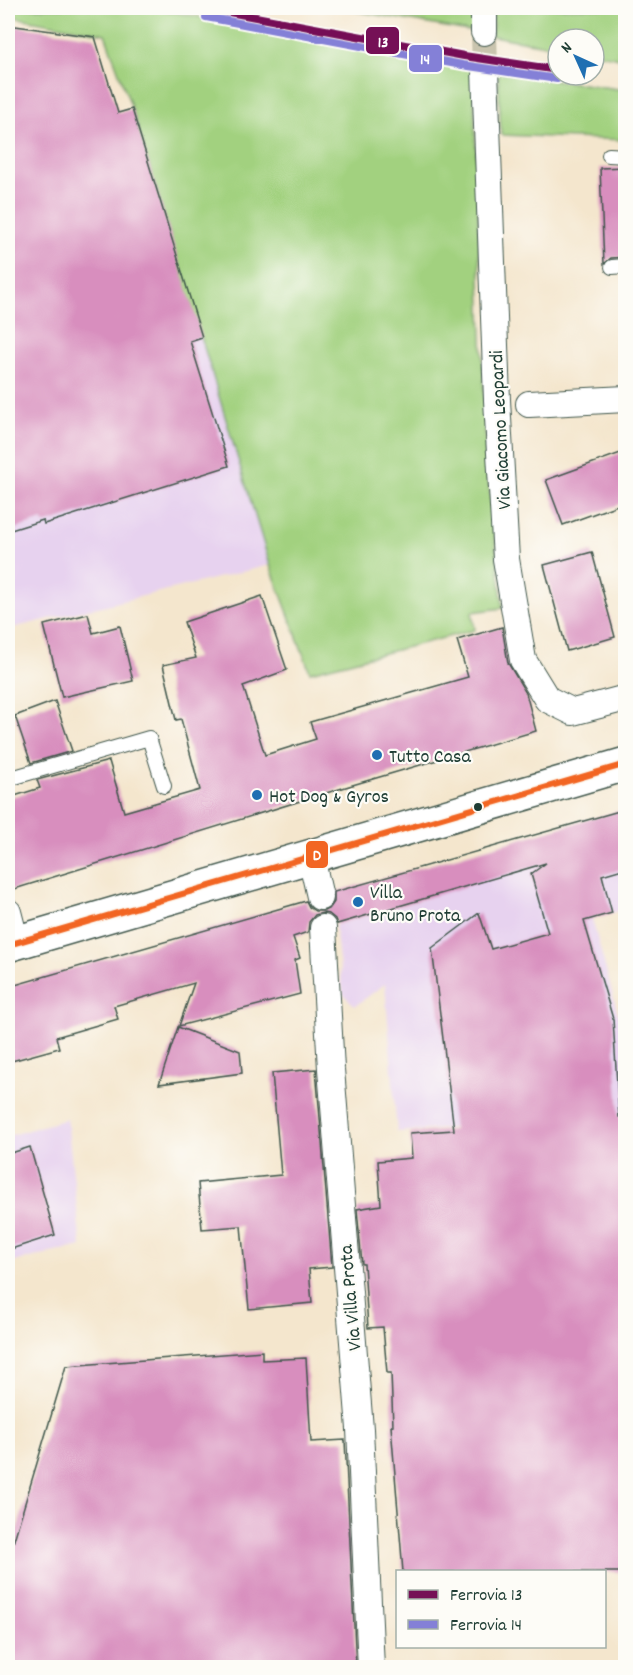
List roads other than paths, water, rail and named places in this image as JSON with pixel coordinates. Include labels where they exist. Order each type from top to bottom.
[{"type":"main road","points":[[10,933],[311,857],[626,764]]},
{"type":"street","name":"Via Giacomo Leopardi","points":[[485,70],[497,400],[506,548],[523,660],[547,699],[573,712],[626,698]]},
{"type":"street","points":[[529,404],[626,399]]},
{"type":"street","points":[[311,857],[320,897]]},
{"type":"street","name":"Via Villa Prota","points":[[323,928],[331,1070],[359,1415],[371,1668]]},
{"type":"lane","points":[[609,155],[626,156]]},
{"type":"lane","points":[[8,779],[149,738],[164,786]]},
{"type":"tunnel","points":[[484,32],[485,70]]},
{"type":"rail line","name":"13","points":[[208,8],[464,56],[546,68]]},
{"type":"rail line","name":"14","points":[[206,17],[462,65],[546,77]]},
{"type":"place","name":"Tutto Casa","points":[[377,755]]},
{"type":"place","name":"Hot Dog & Gyros","points":[[257,795]]},
{"type":"place","name":"Villa Bruno Prota","points":[[358,902]]}]
